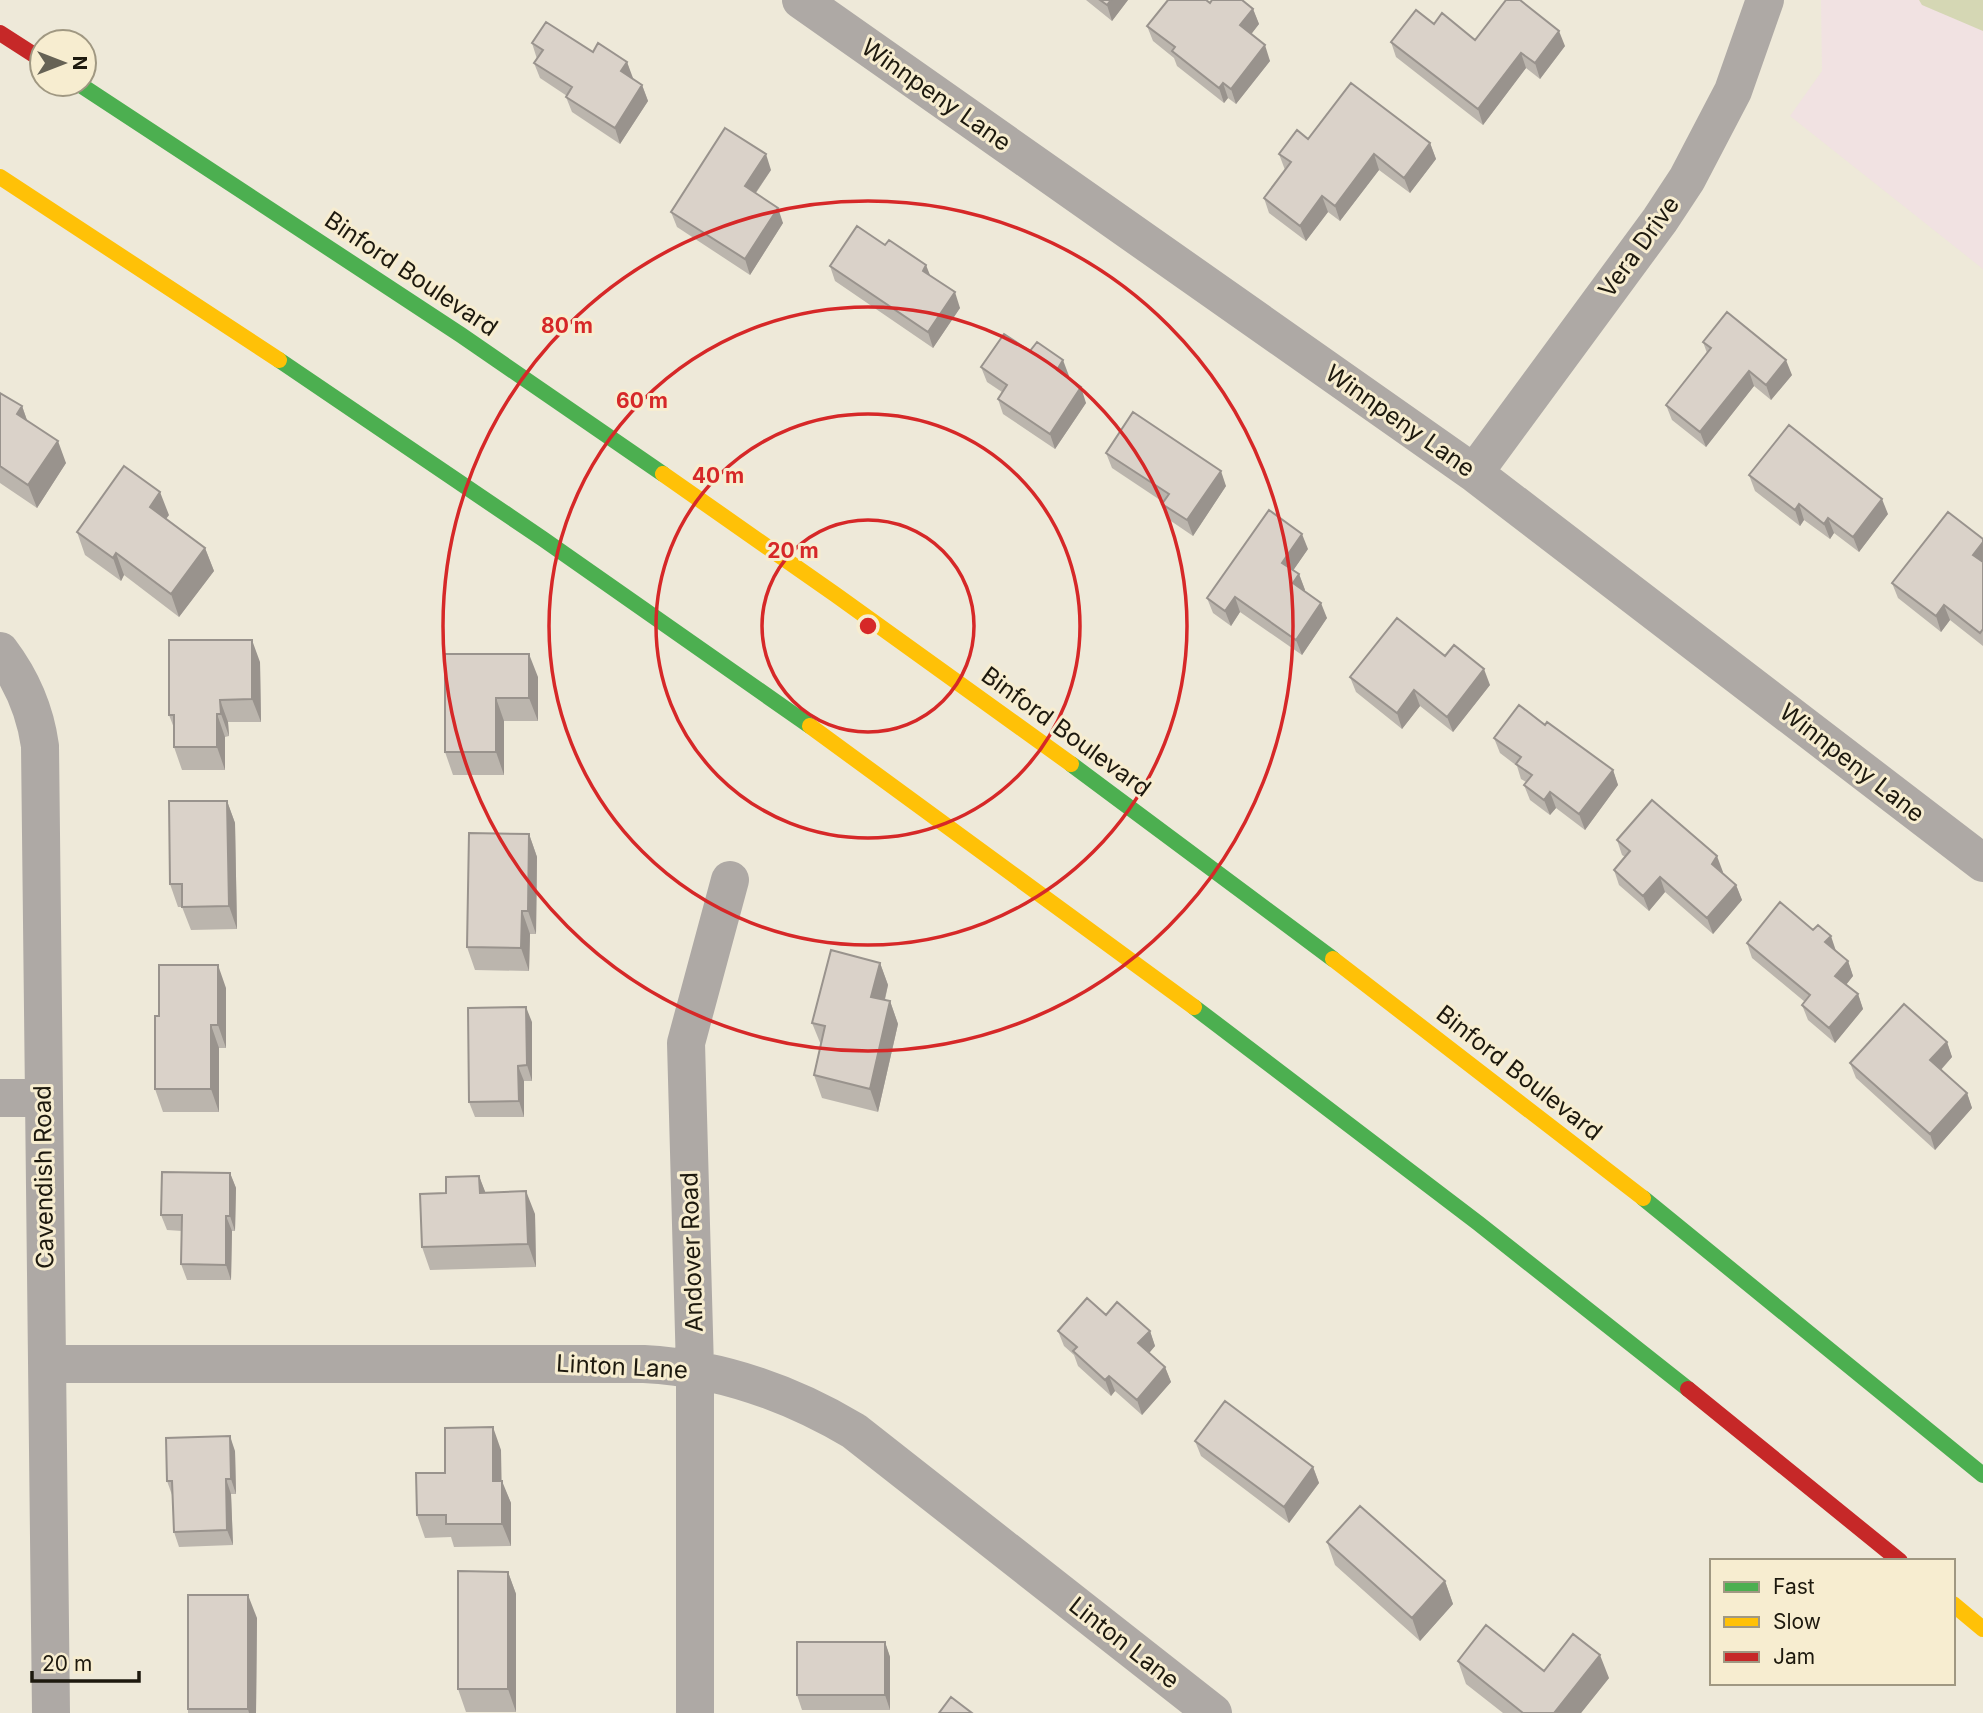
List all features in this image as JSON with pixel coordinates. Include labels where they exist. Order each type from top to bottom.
[{"type":"main road","points":[[0,33],[28,51]]},
{"type":"main road","name":"Binford Boulevard","points":[[98,96],[396,290],[543,390],[783,556],[1012,720],[1352,973],[1569,1139],[1983,1475]]},
{"type":"main road","points":[[0,177],[508,513],[983,850],[1406,1167],[1685,1386],[1898,1559]]},
{"type":"main road","points":[[1955,1606],[1983,1629]]},
{"type":"street","name":"Winnpeny Lane","points":[[801,0],[1474,473],[1983,863]]},
{"type":"street","name":"Vera Drive","points":[[1474,473],[1660,220],[1687,179],[1733,92],[1765,0]]},
{"type":"street","name":"Cavendish Road","points":[[0,651],[23,684],[38,730],[40,746],[51,1713]]},
{"type":"street","name":"Andover Road","points":[[695,1713],[695,1369],[686,1043],[730,880]]},
{"type":"street","points":[[0,1098],[42,1098]]},
{"type":"street","name":"Linton Lane","points":[[47,1364],[628,1363],[695,1369],[775,1392],[854,1431],[1213,1713]]},
{"type":"shaded area","points":[[1821,0],[1983,0],[1983,269],[1790,116],[1822,71]]},
{"type":"green space","points":[[1919,0],[1983,0],[1983,31],[1922,5]]},
{"type":"building","points":[[1168,0],[1206,0],[1210,3],[1212,0],[1242,0],[1253,9],[1240,25],[1265,45],[1231,89],[1223,83],[1219,88],[1172,51],[1175,47],[1147,26]]},
{"type":"building","points":[[1506,0],[1520,0],[1559,31],[1535,63],[1521,53],[1478,109],[1391,42],[1416,10],[1434,24],[1442,13],[1475,40]]},
{"type":"building","points":[[546,22],[593,52],[598,43],[627,62],[621,71],[642,85],[615,128],[566,97],[572,87],[534,63],[543,50],[532,43]]},
{"type":"building","points":[[1351,83],[1430,143],[1404,178],[1374,154],[1335,206],[1322,196],[1300,226],[1264,198],[1291,162],[1279,154],[1297,130],[1308,139]]},
{"type":"building","points":[[725,128],[766,154],[745,186],[778,208],[745,259],[671,212]]},
{"type":"building","points":[[857,226],[885,245],[889,240],[926,265],[923,271],[955,292],[928,332],[830,266]]},
{"type":"building","points":[[1727,312],[1786,360],[1766,385],[1749,371],[1700,432],[1666,405],[1711,348],[1703,342]]},
{"type":"building","points":[[1004,334],[1030,351],[1037,342],[1063,360],[1057,370],[1081,387],[1050,434],[998,399],[1007,385],[981,367]]},
{"type":"building","points":[[0,393],[22,406],[17,414],[58,441],[28,485],[0,466]]},
{"type":"building","points":[[1133,412],[1221,471],[1187,520],[1162,504],[1169,494],[1106,453]]},
{"type":"building","points":[[1789,425],[1882,499],[1853,537],[1828,518],[1824,524],[1799,504],[1795,510],[1749,475]]},
{"type":"building","points":[[124,466],[160,492],[150,507],[205,548],[171,594],[116,553],[113,558],[77,532]]},
{"type":"building","points":[[1269,510],[1302,534],[1282,563],[1299,574],[1293,583],[1321,603],[1296,640],[1235,597],[1225,611],[1207,598]]},
{"type":"building","points":[[1948,512],[1983,539],[1973,555],[1983,562],[1983,629],[1980,633],[1944,605],[1936,616],[1892,583]]},
{"type":"building","points":[[1397,618],[1445,656],[1454,645],[1484,669],[1447,717],[1414,690],[1397,713],[1350,677]]},
{"type":"building","points":[[169,640],[252,640],[252,699],[220,700],[221,714],[217,714],[217,747],[174,747],[174,715],[169,715]]},
{"type":"building","points":[[445,654],[529,654],[529,698],[496,698],[496,752],[445,752]]},
{"type":"building","points":[[1519,705],[1613,770],[1579,814],[1550,792],[1544,800],[1524,785],[1532,775],[1516,764],[1521,757],[1494,738]]},
{"type":"building","points":[[1652,800],[1717,856],[1712,864],[1736,885],[1707,918],[1660,877],[1643,896],[1614,870],[1630,851],[1617,840]]},
{"type":"building","points":[[169,801],[227,801],[229,906],[182,907],[182,884],[170,884]]},
{"type":"building","points":[[469,833],[529,834],[528,911],[522,911],[521,948],[467,947]]},
{"type":"building","points":[[1780,902],[1813,930],[1818,925],[1831,936],[1825,942],[1848,961],[1835,976],[1858,994],[1829,1028],[1802,1005],[1810,995],[1747,943]]},
{"type":"building","points":[[831,950],[880,963],[871,997],[890,1001],[870,1089],[814,1075],[825,1026],[812,1023]]},
{"type":"building","points":[[159,965],[218,965],[218,1025],[211,1025],[211,1089],[155,1089],[155,1016],[159,1016]]},
{"type":"building","points":[[1904,1004],[1947,1042],[1930,1060],[1967,1093],[1930,1134],[1850,1063]]},
{"type":"building","points":[[526,1007],[527,1065],[518,1066],[519,1101],[469,1102],[468,1008]]},
{"type":"building","points":[[162,1172],[230,1173],[230,1216],[226,1216],[226,1265],[181,1264],[182,1215],[161,1215]]},
{"type":"building","points":[[479,1176],[480,1193],[526,1191],[528,1244],[422,1247],[420,1194],[446,1193],[446,1177]]},
{"type":"building","points":[[1087,1298],[1106,1315],[1117,1302],[1150,1331],[1138,1343],[1165,1367],[1137,1400],[1109,1376],[1105,1380],[1073,1351],[1077,1347],[1058,1331]]},
{"type":"building","points":[[1225,1401],[1313,1467],[1284,1507],[1195,1441]]},
{"type":"building","points":[[493,1427],[493,1481],[502,1481],[502,1524],[446,1524],[446,1515],[417,1515],[416,1473],[445,1473],[445,1428]]},
{"type":"building","points":[[230,1436],[231,1479],[226,1479],[227,1530],[174,1532],[172,1481],[167,1481],[166,1438]]},
{"type":"building","points":[[1360,1506],[1445,1581],[1412,1618],[1327,1542]]},
{"type":"building","points":[[458,1571],[508,1572],[508,1689],[458,1689]]},
{"type":"building","points":[[188,1595],[248,1595],[248,1709],[188,1709]]},
{"type":"building","points":[[1486,1625],[1544,1671],[1573,1634],[1600,1655],[1554,1713],[1523,1713],[1458,1661]]},
{"type":"building","points":[[797,1642],[885,1642],[885,1695],[797,1695]]},
{"type":"building","points":[[951,1697],[972,1713],[939,1713]]},
{"type":"traffic: fast","points":[[98,96],[461,335],[663,474]]},
{"type":"traffic: fast","points":[[279,360],[543,539],[810,726]]},
{"type":"traffic: fast","points":[[1071,764],[1333,959]]},
{"type":"traffic: fast","points":[[1194,1007],[1478,1223],[1688,1389]]},
{"type":"traffic: fast","points":[[1643,1198],[1983,1475]]},
{"type":"traffic: slow","points":[[0,177],[279,360]]},
{"type":"traffic: slow","points":[[663,474],[1071,764]]},
{"type":"traffic: slow","points":[[810,726],[1194,1007]]},
{"type":"traffic: slow","points":[[1333,959],[1643,1198]]},
{"type":"traffic: slow","points":[[1955,1606],[1983,1629]]},
{"type":"traffic: jam","points":[[0,33],[28,51]]},
{"type":"traffic: jam","points":[[1688,1389],[1898,1559]]}]
